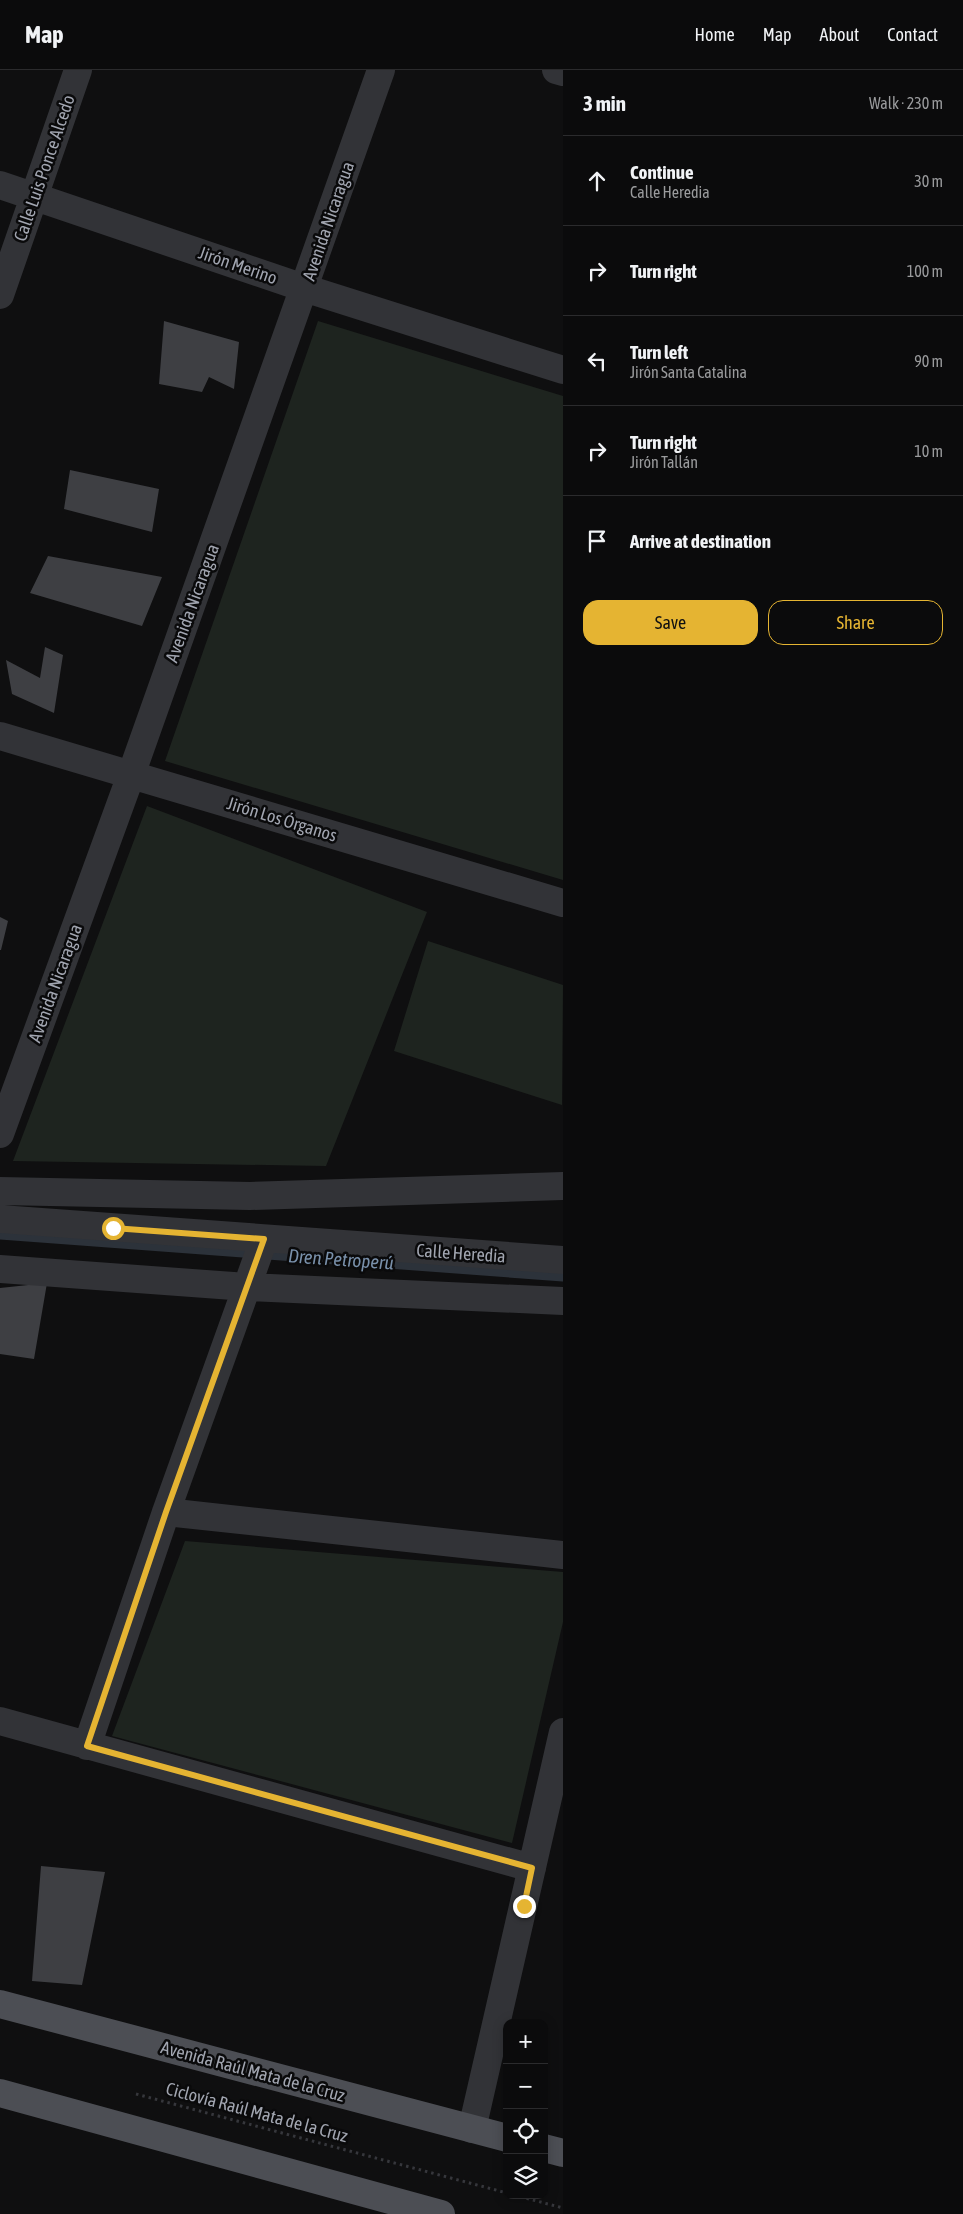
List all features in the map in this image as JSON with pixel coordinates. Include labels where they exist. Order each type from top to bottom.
[{"type":"main road","name":"Avenida Raúl Mata de la Cruz","points":[[0,2004],[503,2137]]},
{"type":"main road","points":[[0,2093],[441,2214]]},
{"type":"main road","points":[[548,2149],[563,2153]]},
{"type":"street","name":"Calle Luis Ponce Alcedo","points":[[0,295],[78,70]]},
{"type":"street","name":"Avenida Nicaragua","points":[[0,1134],[131,775],[381,70]]},
{"type":"street","points":[[556,70],[563,72]]},
{"type":"street","name":"Jirón Merino","points":[[0,185],[304,288],[563,370]]},
{"type":"street","name":"Jirón Los Órganos","points":[[0,736],[563,903]]},
{"type":"street","points":[[0,1191],[250,1196],[563,1186]]},
{"type":"street","name":"Calle Heredia","points":[[0,1219],[563,1260]]},
{"type":"street","points":[[87,1746],[166,1512],[264,1239]]},
{"type":"street","points":[[0,1268],[247,1287],[563,1301]]},
{"type":"street","points":[[166,1512],[563,1555]]},
{"type":"street","points":[[0,1720],[87,1746],[532,1868]]},
{"type":"street","points":[[472,2129],[563,1732]]},
{"type":"path","name":"Ciclovía Raúl Mata de la Cruz","points":[[134,2093],[503,2192]]},
{"type":"path","points":[[529,2199],[563,2208]]},
{"type":"shaded area","points":[[318,321],[563,396],[563,880],[165,761]]},
{"type":"shaded area","points":[[147,806],[427,912],[326,1166],[13,1161]]},
{"type":"shaded area","points":[[428,941],[563,985],[562,1105],[394,1051]]},
{"type":"shaded area","points":[[185,1541],[563,1572],[563,1622],[512,1843],[112,1736]]},
{"type":"building","points":[[164,321],[239,342],[234,389],[209,377],[202,392],[159,384]]},
{"type":"building","points":[[70,470],[159,489],[152,532],[64,509]]},
{"type":"building","points":[[48,556],[162,577],[142,626],[30,593]]},
{"type":"building","points":[[45,647],[63,655],[54,713],[12,694],[6,660],[40,678]]},
{"type":"building","points":[[0,917],[8,921],[1,950],[0,950]]},
{"type":"building","points":[[47,1283],[34,1359],[0,1354],[0,1288]]},
{"type":"building","points":[[41,1866],[105,1872],[82,1985],[32,1981]]},
{"type":"waterway","name":"Dren Petroperú","points":[[0,1234],[563,1276]]},
{"type":"route","points":[[113,1228],[264,1239],[166,1512],[87,1746],[532,1868],[524,1906]]}]
